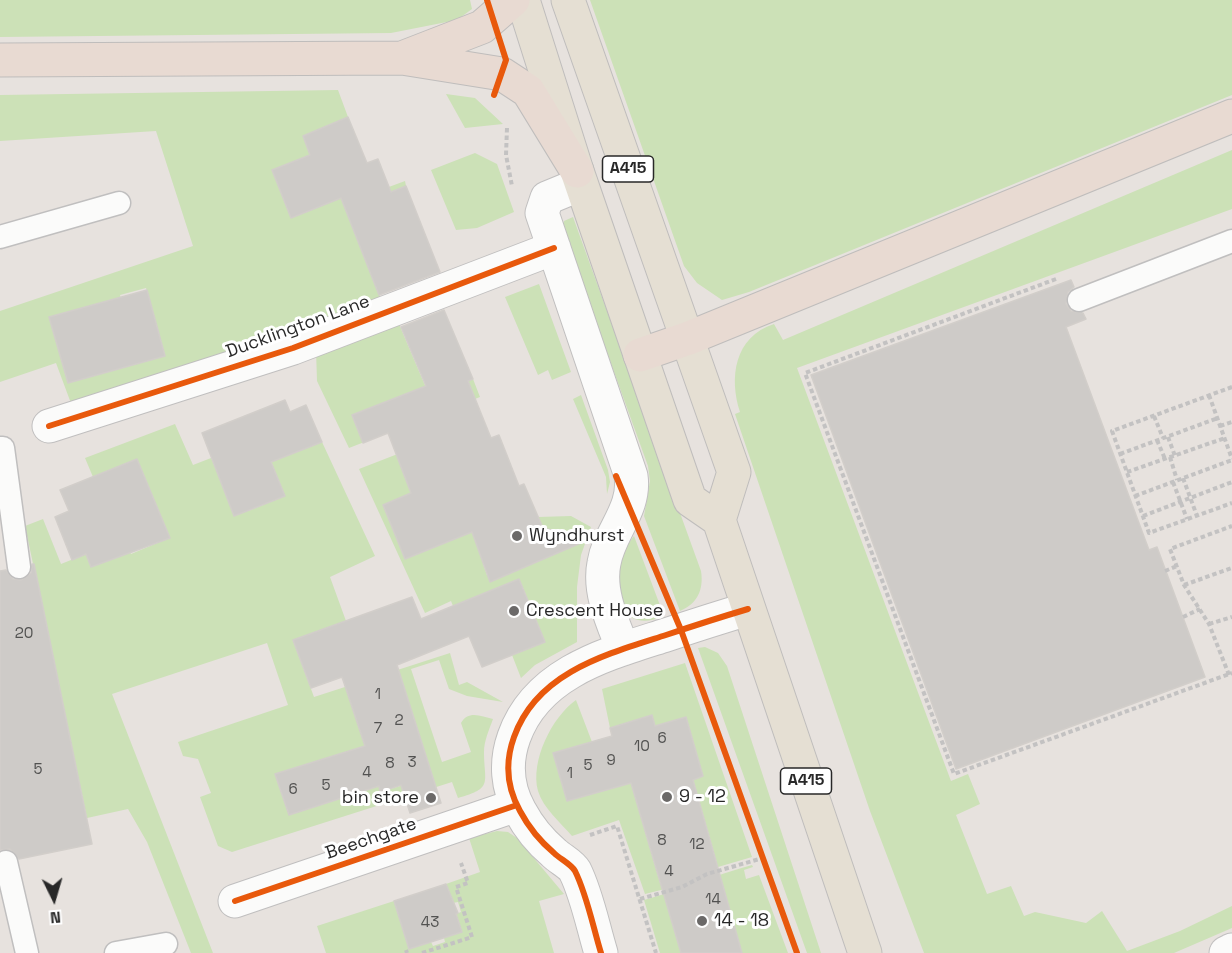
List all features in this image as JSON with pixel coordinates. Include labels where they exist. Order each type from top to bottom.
[{"type":"highway","points":[[402,58],[482,27],[513,0]]},
{"type":"highway","points":[[0,60],[402,58],[502,74],[528,91],[579,177]]},
{"type":"highway","points":[[640,355],[689,338],[1232,116]]},
{"type":"main road","name":"A415","points":[[524,0],[579,177],[690,500],[719,520]]},
{"type":"main road","name":"A415","points":[[568,0],[689,338],[734,472],[719,520],[865,953]]},
{"type":"street","points":[[579,177],[544,202],[542,213],[631,476],[632,496],[607,552],[603,573],[610,615],[623,649]]},
{"type":"street","name":"Ducklington Lane","points":[[50,426],[292,348],[554,248]]},
{"type":"street","points":[[601,953],[574,869],[546,846],[517,805],[508,781],[510,747],[532,703],[545,689],[571,671],[623,649],[748,609]]},
{"type":"street","name":"Beechgate","points":[[235,901],[517,805]]},
{"type":"street","points":[[1226,953],[1232,950]]},
{"type":"lane","points":[[0,237],[119,203]]},
{"type":"lane","points":[[1079,300],[1232,241]]},
{"type":"lane","points":[[0,448],[3,448],[19,567]]},
{"type":"lane","points":[[6,862],[27,953]]},
{"type":"lane","points":[[116,953],[166,944]]},
{"type":"path","points":[[508,125],[507,166],[514,195]]},
{"type":"path","points":[[1068,275],[805,373],[954,774],[1230,674],[1209,624],[1184,585],[1170,549],[1232,526]]},
{"type":"path","points":[[1232,387],[1112,431],[1149,533],[1232,503]]},
{"type":"path","points":[[1136,496],[1232,460],[1209,395]]},
{"type":"path","points":[[1154,416],[1165,438],[1187,519]]},
{"type":"path","points":[[1120,454],[1218,418]]},
{"type":"path","points":[[1220,426],[1232,422]]},
{"type":"path","points":[[1127,472],[1225,438]]},
{"type":"path","points":[[1157,440],[1170,457]]},
{"type":"path","points":[[1183,478],[1197,516]]},
{"type":"path","points":[[1143,516],[1232,482]]},
{"type":"path","points":[[1125,488],[1132,485]]},
{"type":"path","points":[[1165,570],[1177,566]]},
{"type":"path","points":[[1184,585],[1232,568]]},
{"type":"path","points":[[1183,617],[1200,609]]},
{"type":"path","points":[[1209,624],[1232,617]]},
{"type":"path","points":[[584,837],[617,826],[656,953]]},
{"type":"path","points":[[759,847],[766,869]]},
{"type":"path","points":[[422,953],[472,937],[456,887],[468,883],[458,856]]},
{"type":"path","points":[[640,899],[682,887],[707,874],[763,858]]},
{"type":"green space","points":[[0,0],[470,0],[472,9],[457,20],[391,33],[0,37]]},
{"type":"green space","points":[[590,0],[1232,0],[1232,95],[749,292],[722,300],[697,283],[684,266]]},
{"type":"green space","points":[[338,90],[348,117],[303,136],[310,155],[291,218],[373,185],[378,191],[405,181],[406,186],[346,210],[380,297],[347,317],[72,406],[56,363],[0,382],[0,311],[193,246],[156,131],[0,141],[0,95]],"holes":[[[146,288],[165,355],[140,362],[120,295]]]},
{"type":"green space","points":[[446,94],[475,98],[503,124],[465,128]]},
{"type":"green space","points":[[1232,150],[1232,209],[797,368],[951,781],[968,774],[980,804],[956,815],[987,894],[1011,886],[1024,916],[1035,912],[1086,923],[1102,911],[1127,951],[1180,931],[1232,906],[1232,928],[1174,953],[924,953],[870,811],[735,414],[740,412],[735,386],[738,360],[750,338],[774,324],[783,340]]},
{"type":"green space","points":[[475,153],[497,164],[514,212],[477,228],[456,230],[431,170]]},
{"type":"green space","points":[[573,217],[701,571],[702,578],[698,596],[680,611],[644,516],[650,481],[648,466],[562,228],[564,221]]},
{"type":"green space","points":[[539,284],[571,372],[552,380],[548,370],[538,375],[505,297]]},
{"type":"green space","points":[[399,324],[430,397],[473,379],[480,397],[349,448],[317,381],[316,350]]},
{"type":"green space","points":[[581,395],[608,470],[610,482],[607,494],[606,477],[573,399]]},
{"type":"green space","points":[[175,424],[193,465],[211,458],[216,469],[229,464],[248,511],[285,496],[265,447],[304,449],[322,442],[375,556],[330,577],[346,621],[293,640],[314,697],[450,653],[459,685],[467,682],[503,702],[467,696],[449,689],[439,660],[411,669],[442,762],[471,752],[461,723],[467,716],[475,715],[493,719],[485,744],[485,783],[482,787],[458,798],[452,782],[232,852],[218,846],[200,797],[211,793],[198,759],[183,756],[178,742],[288,705],[267,643],[112,694],[213,953],[191,953],[147,842],[128,809],[87,818],[25,526],[43,519],[61,564],[86,554],[130,551],[131,554],[169,538],[137,459],[93,477],[85,458]],"holes":[[[400,675],[432,776],[381,792],[379,786],[289,815],[276,774],[365,746],[347,692]]]},
{"type":"green space","points":[[444,436],[486,557],[483,564],[487,575],[554,554],[538,517],[571,516],[591,527],[581,555],[577,587],[577,642],[535,665],[521,678],[512,655],[545,642],[521,583],[490,596],[470,638],[464,633],[451,601],[425,613],[359,469]]},
{"type":"green space","points":[[634,536],[664,616],[646,621],[633,618],[624,609],[619,596],[620,565]]},
{"type":"green space","points":[[705,647],[718,653],[727,666],[821,953],[807,953],[698,648]]},
{"type":"green space","points":[[685,663],[752,857],[718,867],[683,744],[693,741],[686,717],[655,726],[652,715],[610,728],[602,689]]},
{"type":"green space","points":[[576,700],[592,742],[631,783],[660,883],[668,881],[669,888],[645,894],[619,820],[572,836],[540,797],[536,779],[540,754],[551,728]]},
{"type":"green space","points":[[497,831],[508,832],[517,838],[564,894],[539,901],[554,953],[326,953],[317,926],[394,901],[409,949],[431,942],[433,946],[445,942],[444,938],[462,932],[456,914],[461,912],[458,902],[453,903],[446,884],[480,872],[469,838]]},
{"type":"green space","points":[[752,865],[753,867],[744,870],[746,879],[759,875],[788,953],[660,953],[644,900]]},
{"type":"building","points":[[348,117],[367,163],[378,159],[391,192],[406,186],[440,272],[379,295],[341,198],[291,218],[272,170],[310,155],[303,136]]},
{"type":"building","points":[[1071,280],[1074,287],[1068,292],[1066,304],[1071,311],[1083,313],[1086,319],[1066,327],[1149,550],[1157,547],[1205,677],[956,769],[811,375]]},
{"type":"building","points":[[147,290],[165,356],[68,383],[49,317]]},
{"type":"building","points":[[444,310],[473,379],[468,381],[491,438],[499,435],[519,486],[524,484],[543,528],[590,539],[490,582],[472,532],[405,559],[383,505],[411,493],[388,433],[363,443],[352,415],[426,386],[401,327]]},
{"type":"building","points":[[285,400],[290,412],[306,405],[322,442],[271,462],[285,496],[234,516],[202,433]]},
{"type":"building","points":[[137,459],[170,538],[91,567],[86,554],[72,560],[55,517],[69,511],[60,490]]},
{"type":"building","points":[[32,564],[34,564],[92,844],[19,859],[10,849],[0,850],[0,571],[6,570],[13,579],[21,580],[31,573]]},
{"type":"building","points":[[519,579],[545,642],[482,667],[469,636],[397,665],[441,803],[410,813],[401,785],[380,792],[379,786],[289,815],[275,774],[365,746],[342,677],[311,688],[293,640],[412,597],[421,619]]},
{"type":"building","name":"9 - 12","points":[[652,715],[655,726],[686,717],[703,776],[693,780],[742,953],[681,953],[631,783],[567,801],[553,753],[612,736],[610,728]]},
{"type":"building","points":[[446,884],[458,913],[456,914],[462,932],[409,949],[394,901]]},
{"type":"cycle path","points":[[487,0],[506,60],[494,95]]},
{"type":"cycle path","points":[[49,426],[293,348],[554,248]]},
{"type":"cycle path","points":[[616,476],[681,630],[797,953]]},
{"type":"cycle path","points":[[601,953],[575,871],[540,839],[520,811],[512,793],[509,756],[514,737],[525,715],[539,696],[576,669],[598,658],[748,609]]},
{"type":"cycle path","points":[[235,901],[517,805]]},
{"type":"place","name":"Wyndhurst","points":[[517,536]]},
{"type":"place","name":"Crescent House","points":[[514,611]]},
{"type":"place","name":"9 - 12","points":[[667,797]]},
{"type":"place","name":"bin store","points":[[431,798]]},
{"type":"place","name":"14 - 18","points":[[702,921]]}]
